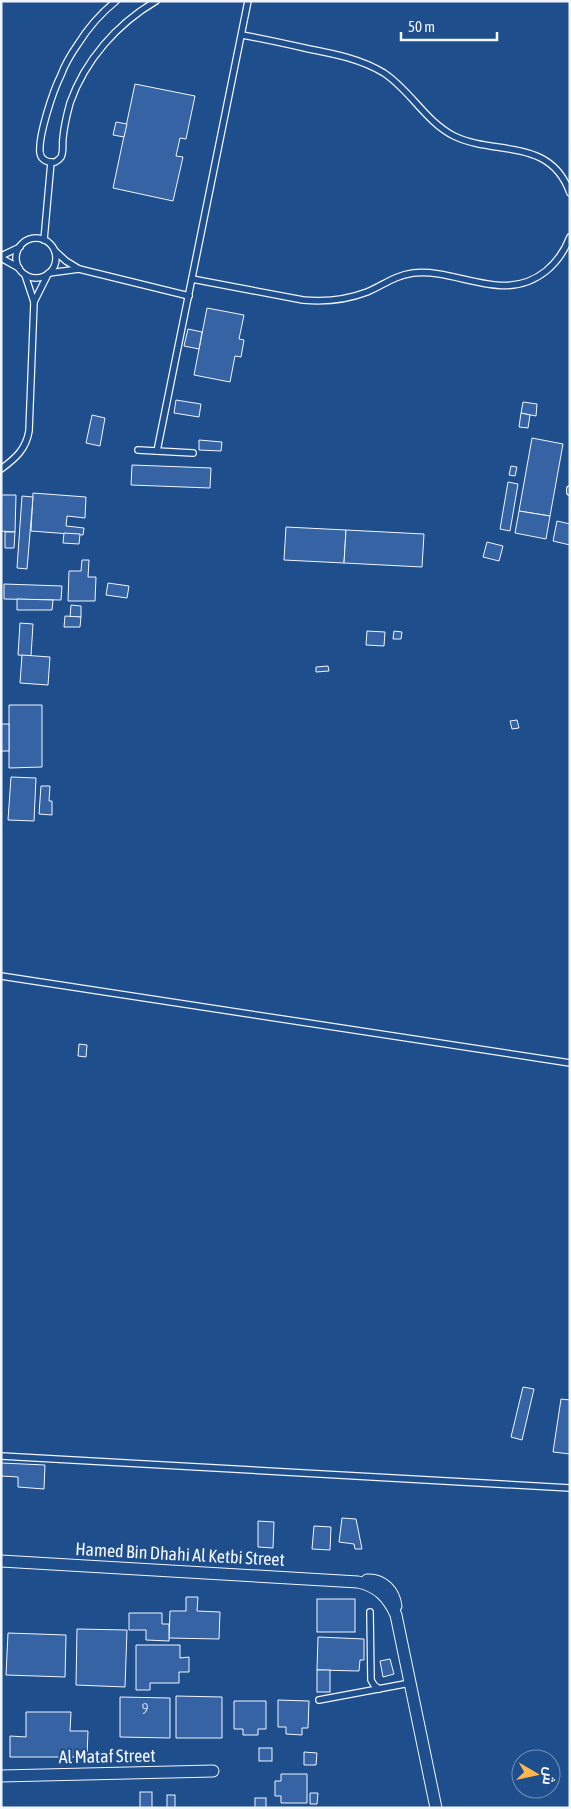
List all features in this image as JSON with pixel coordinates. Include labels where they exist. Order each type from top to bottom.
[{"type":"street","name":"Hamed Bin Dhahi Al Ketbi Street","points":[[1,1562],[358,1582],[371,1580],[384,1584],[393,1594],[436,1808]]},
{"type":"street","name":"Al Mataf Street","points":[[1,1776],[213,1771]]},
{"type":"lane","points":[[116,1],[86,31],[56,85],[47,112],[40,151],[42,158],[52,162],[58,160],[62,154],[64,129],[70,104],[90,63],[120,28],[156,1]]},
{"type":"lane","points":[[157,451],[248,1]]},
{"type":"lane","points":[[242,34],[344,56],[371,66],[384,73],[405,90],[428,117],[446,131],[466,140],[521,150],[540,157],[560,174],[570,193]]},
{"type":"lane","points":[[44,240],[52,162]]},
{"type":"lane","points":[[192,279],[302,300],[317,301],[357,296],[388,280],[418,273],[438,273],[499,286],[514,285],[528,282],[552,266],[561,255],[570,237]]},
{"type":"lane","points":[[1,257],[33,238],[44,240],[66,261],[79,269],[188,296]]},
{"type":"lane","points":[[19,268],[16,258],[20,247]]},
{"type":"lane","points":[[34,302],[56,263],[55,251]]},
{"type":"lane","points":[[1,257],[19,268],[25,275],[34,302],[28,438],[20,453],[1,469]]},
{"type":"lane","points":[[25,275],[37,278],[79,269]]},
{"type":"lane","points":[[138,450],[193,453]]},
{"type":"lane","points":[[1,976],[570,1063]]},
{"type":"lane","points":[[1,1456],[570,1488]]},
{"type":"lane","points":[[370,1612],[371,1680],[379,1689]]},
{"type":"lane","points":[[319,1700],[410,1683]]},
{"type":"building","points":[[135,84],[195,96],[186,139],[180,138],[176,156],[183,157],[173,201],[113,188]]},
{"type":"building","points":[[116,122],[127,124],[124,137],[113,135]]},
{"type":"building","points":[[207,308],[244,315],[239,339],[244,340],[241,357],[235,356],[230,382],[194,375]]},
{"type":"building","points":[[188,329],[202,332],[199,349],[184,346]]},
{"type":"building","points":[[176,400],[201,404],[199,417],[174,413]]},
{"type":"building","points":[[523,402],[537,404],[536,416],[521,413]]},
{"type":"building","points":[[521,413],[530,415],[528,428],[519,427]]},
{"type":"building","points":[[92,415],[105,418],[100,446],[86,443]]},
{"type":"building","points":[[532,438],[563,444],[550,516],[519,511]]},
{"type":"building","points":[[199,440],[222,442],[221,451],[199,450]]},
{"type":"building","points":[[132,465],[211,468],[210,488],[131,485]]},
{"type":"building","points":[[511,466],[517,467],[515,476],[509,475]]},
{"type":"building","points":[[508,482],[518,484],[510,531],[500,529]]},
{"type":"building","points":[[33,493],[86,497],[85,518],[67,516],[66,526],[84,528],[83,535],[31,531]]},
{"type":"building","points":[[1,495],[16,495],[15,532],[1,531]]},
{"type":"building","points":[[22,496],[33,497],[27,569],[17,568]]},
{"type":"building","points":[[519,511],[550,516],[546,539],[515,533]]},
{"type":"building","points":[[557,521],[570,524],[570,545],[553,541]]},
{"type":"building","points":[[286,527],[346,530],[344,563],[284,560]]},
{"type":"building","points":[[346,530],[424,534],[422,567],[344,563]]},
{"type":"building","points":[[5,532],[15,532],[14,548],[5,548]]},
{"type":"building","points":[[64,533],[80,534],[79,544],[63,543]]},
{"type":"building","points":[[487,542],[503,546],[499,561],[483,557]]},
{"type":"building","points":[[82,560],[89,560],[88,577],[96,577],[95,601],[68,601],[69,571],[81,571]]},
{"type":"building","points":[[108,583],[129,586],[127,598],[106,595]]},
{"type":"building","points":[[4,584],[62,586],[61,600],[4,599]]},
{"type":"building","points":[[17,599],[53,600],[52,610],[17,610]]},
{"type":"building","points":[[71,605],[81,606],[81,617],[70,617]]},
{"type":"building","points":[[65,616],[81,617],[80,627],[64,627]]},
{"type":"building","points":[[20,623],[33,624],[31,656],[18,655]]},
{"type":"building","points":[[367,631],[385,632],[384,646],[366,645]]},
{"type":"building","points":[[394,631],[402,632],[401,639],[393,639]]},
{"type":"building","points":[[22,655],[50,657],[48,685],[20,683]]},
{"type":"building","points":[[328,666],[329,671],[316,672],[316,667]]},
{"type":"building","points":[[9,705],[42,705],[42,767],[9,768]]},
{"type":"building","points":[[517,720],[519,728],[512,729],[510,721]]},
{"type":"building","points":[[1,724],[9,724],[9,751],[1,751]]},
{"type":"building","points":[[11,777],[36,778],[34,821],[8,820]]},
{"type":"building","points":[[41,786],[50,786],[49,801],[52,801],[52,815],[39,814]]},
{"type":"building","points":[[79,1044],[87,1045],[86,1057],[78,1056]]},
{"type":"building","points":[[523,1387],[534,1389],[522,1440],[511,1437]]},
{"type":"building","points":[[561,1399],[570,1400],[570,1454],[553,1452]]},
{"type":"building","points":[[1,1463],[45,1465],[44,1489],[18,1487],[18,1477],[1,1476]]},
{"type":"building","points":[[342,1518],[356,1519],[362,1549],[355,1549],[354,1544],[339,1542]]},
{"type":"building","points":[[258,1521],[274,1522],[273,1548],[258,1547]]},
{"type":"building","points":[[314,1526],[331,1527],[330,1550],[312,1549]]},
{"type":"building","points":[[186,1597],[198,1597],[197,1611],[220,1612],[219,1639],[169,1638],[170,1611],[186,1611]]},
{"type":"building","points":[[317,1599],[355,1599],[355,1632],[317,1632]]},
{"type":"building","points":[[129,1613],[162,1613],[162,1624],[169,1624],[169,1641],[146,1640],[146,1630],[129,1630]]},
{"type":"building","points":[[77,1629],[127,1630],[125,1687],[76,1685]]},
{"type":"building","points":[[8,1633],[66,1635],[65,1677],[6,1675]]},
{"type":"building","points":[[318,1637],[364,1639],[364,1660],[360,1660],[359,1671],[317,1670]]},
{"type":"building","points":[[136,1645],[180,1645],[180,1658],[189,1657],[189,1672],[179,1672],[179,1683],[150,1683],[150,1690],[136,1690]]},
{"type":"building","points":[[390,1659],[394,1674],[383,1677],[380,1661]]},
{"type":"building","points":[[317,1670],[330,1670],[330,1692],[317,1692]]},
{"type":"building","points":[[176,1696],[222,1697],[222,1738],[176,1738]]},
{"type":"building","points":[[120,1697],[170,1698],[170,1738],[120,1737]]},
{"type":"building","points":[[278,1700],[309,1701],[308,1728],[302,1728],[302,1735],[286,1734],[286,1727],[278,1727]]},
{"type":"building","points":[[234,1701],[266,1701],[266,1729],[258,1729],[258,1735],[243,1735],[243,1729],[234,1729]]},
{"type":"building","points":[[26,1712],[71,1712],[70,1731],[88,1731],[87,1757],[10,1757],[10,1736],[26,1737]]},
{"type":"building","points":[[259,1748],[272,1748],[272,1761],[259,1761]]},
{"type":"building","points":[[304,1752],[317,1753],[316,1765],[304,1765]]},
{"type":"building","points":[[281,1774],[307,1774],[307,1803],[281,1803],[281,1796],[275,1796],[275,1781],[281,1781]]},
{"type":"building","points":[[140,1792],[152,1792],[152,1808],[140,1808]]},
{"type":"building","points":[[310,1793],[318,1793],[317,1804],[310,1804]]},
{"type":"building","points":[[167,1795],[175,1795],[175,1808],[167,1808]]},
{"type":"building","points":[[255,1798],[266,1798],[266,1808],[255,1808]]}]
